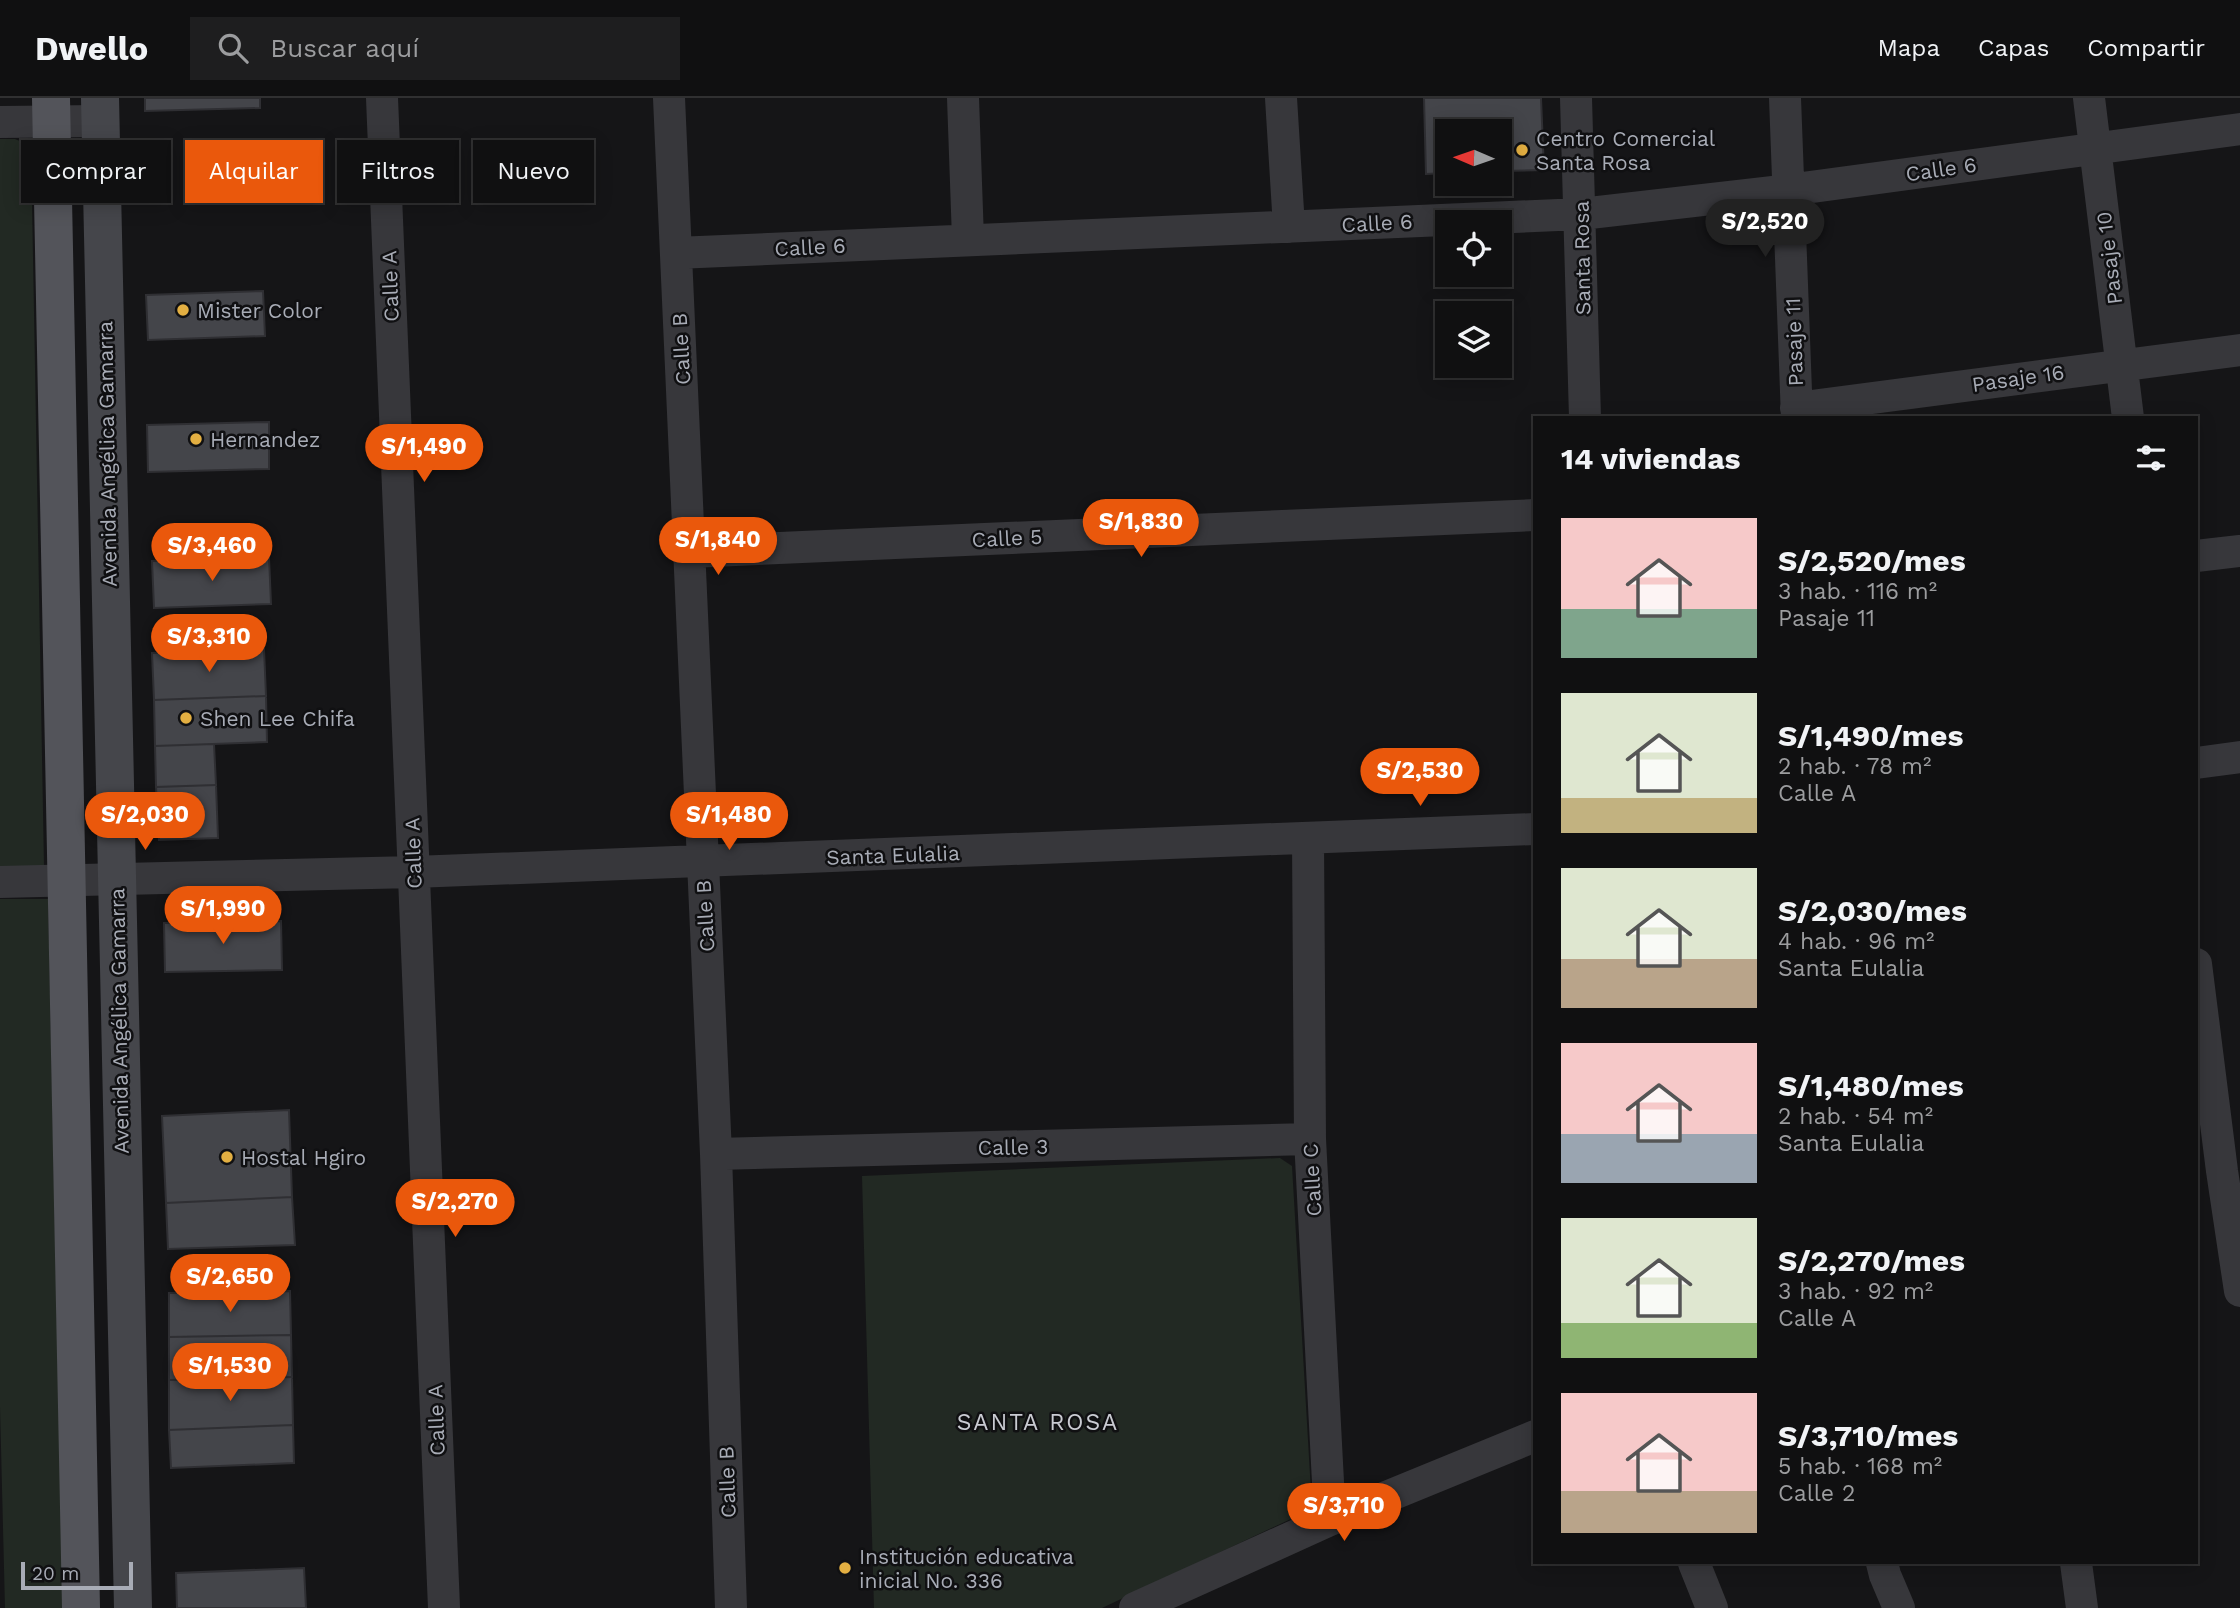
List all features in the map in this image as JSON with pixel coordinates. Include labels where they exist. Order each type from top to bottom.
[{"type":"main road","points":[[52,110],[81,1608]]},
{"type":"main road","name":"Avenida Angélica Gamarra","points":[[100,110],[133,1608]]},
{"type":"street","name":"Calle A","points":[[382,98],[444,1608]]},
{"type":"street","name":"Calle B","points":[[669,98],[716,1154],[731,1608]]},
{"type":"street","points":[[963,98],[968,239]]},
{"type":"street","points":[[1281,98],[1289,227]]},
{"type":"street","name":"Santa Rosa","points":[[1576,98],[1585,416]]},
{"type":"street","name":"Pasaje 11","points":[[1785,98],[1797,413]]},
{"type":"street","name":"Pasaje 10","points":[[2089,98],[2128,416]]},
{"type":"street","points":[[0,122],[52,110],[100,110]]},
{"type":"street","name":"Calle 6","points":[[676,253],[1581,214],[1789,190],[2240,129]]},
{"type":"street","name":"Pasaje 16","points":[[1797,413],[2121,364],[2240,350]]},
{"type":"street","name":"Calle 5","points":[[690,552],[1533,515]]},
{"type":"street","points":[[2198,556],[2240,551]]},
{"type":"street","points":[[2198,763],[2240,757]]},
{"type":"street","name":"Santa Eulalia","points":[[0,882],[414,872],[1533,829]]},
{"type":"street","name":"Calle C","points":[[1308,839],[1310,1139],[1330,1520]]},
{"type":"street","points":[[2198,982],[2219,1171],[2240,1291]]},
{"type":"street","name":"Calle 3","points":[[716,1154],[1310,1139]]},
{"type":"street","points":[[1135,1608],[1330,1520],[1533,1437]]},
{"type":"street","points":[[1694,1564],[1713,1608]]},
{"type":"street","points":[[1882,1564],[1899,1608]]},
{"type":"street","points":[[2076,1564],[2082,1608]]},
{"type":"shaded area","points":[[0,139],[15,139],[21,142],[21,203],[32,203],[44,867],[0,867]]},
{"type":"shaded area","points":[[0,899],[48,899],[63,1608],[5,1608],[0,1407]]},
{"type":"shaded area","points":[[1280,1158],[1292,1166],[1312,1509],[1102,1608],[874,1608],[862,1176]]},
{"type":"building","points":[[145,98],[260,98],[260,108],[145,111]]},
{"type":"building","name":"Centro Comercial Santa Rosa","points":[[1424,98],[1541,98],[1544,170],[1512,171],[1512,119],[1435,119],[1435,174],[1426,174]]},
{"type":"building","points":[[263,291],[265,336],[148,340],[146,295]]},
{"type":"building","points":[[269,422],[269,469],[148,472],[147,425]]},
{"type":"building","points":[[269,557],[271,604],[154,608],[152,561]]},
{"type":"building","points":[[264,649],[266,696],[154,700],[152,653]]},
{"type":"building","points":[[266,696],[267,742],[155,746],[154,700]]},
{"type":"building","points":[[214,744],[216,785],[156,787],[155,746]]},
{"type":"building","points":[[216,785],[218,838],[159,840],[156,787]]},
{"type":"building","points":[[281,921],[282,970],[165,972],[164,923]]},
{"type":"building","name":"Hostal Hgiro","points":[[289,1110],[292,1197],[166,1203],[162,1116]]},
{"type":"building","points":[[292,1197],[295,1245],[168,1249],[166,1203]]},
{"type":"building","points":[[290,1291],[291,1335],[169,1337],[169,1293]]},
{"type":"building","points":[[291,1335],[292,1377],[169,1380],[169,1337]]},
{"type":"building","points":[[292,1377],[293,1425],[169,1430],[169,1380]]},
{"type":"building","points":[[293,1425],[294,1463],[171,1468],[169,1430]]},
{"type":"building","points":[[304,1568],[306,1608],[177,1608],[176,1573]]},
{"type":"place","name":"Centro Comercial Santa Rosa","points":[[1522,150]]},
{"type":"place","name":"Mister Color","points":[[183,310]]},
{"type":"place","name":"Hernandez","points":[[196,439]]},
{"type":"place","name":"Shen Lee Chifa","points":[[186,718]]},
{"type":"place","name":"Hostal Hgiro","points":[[227,1157]]},
{"type":"place","name":"Institución educativa inicial No. 336","points":[[845,1568]]},
{"type":"district","name":"SANTA ROSA","points":[[1038,1422]]}]
